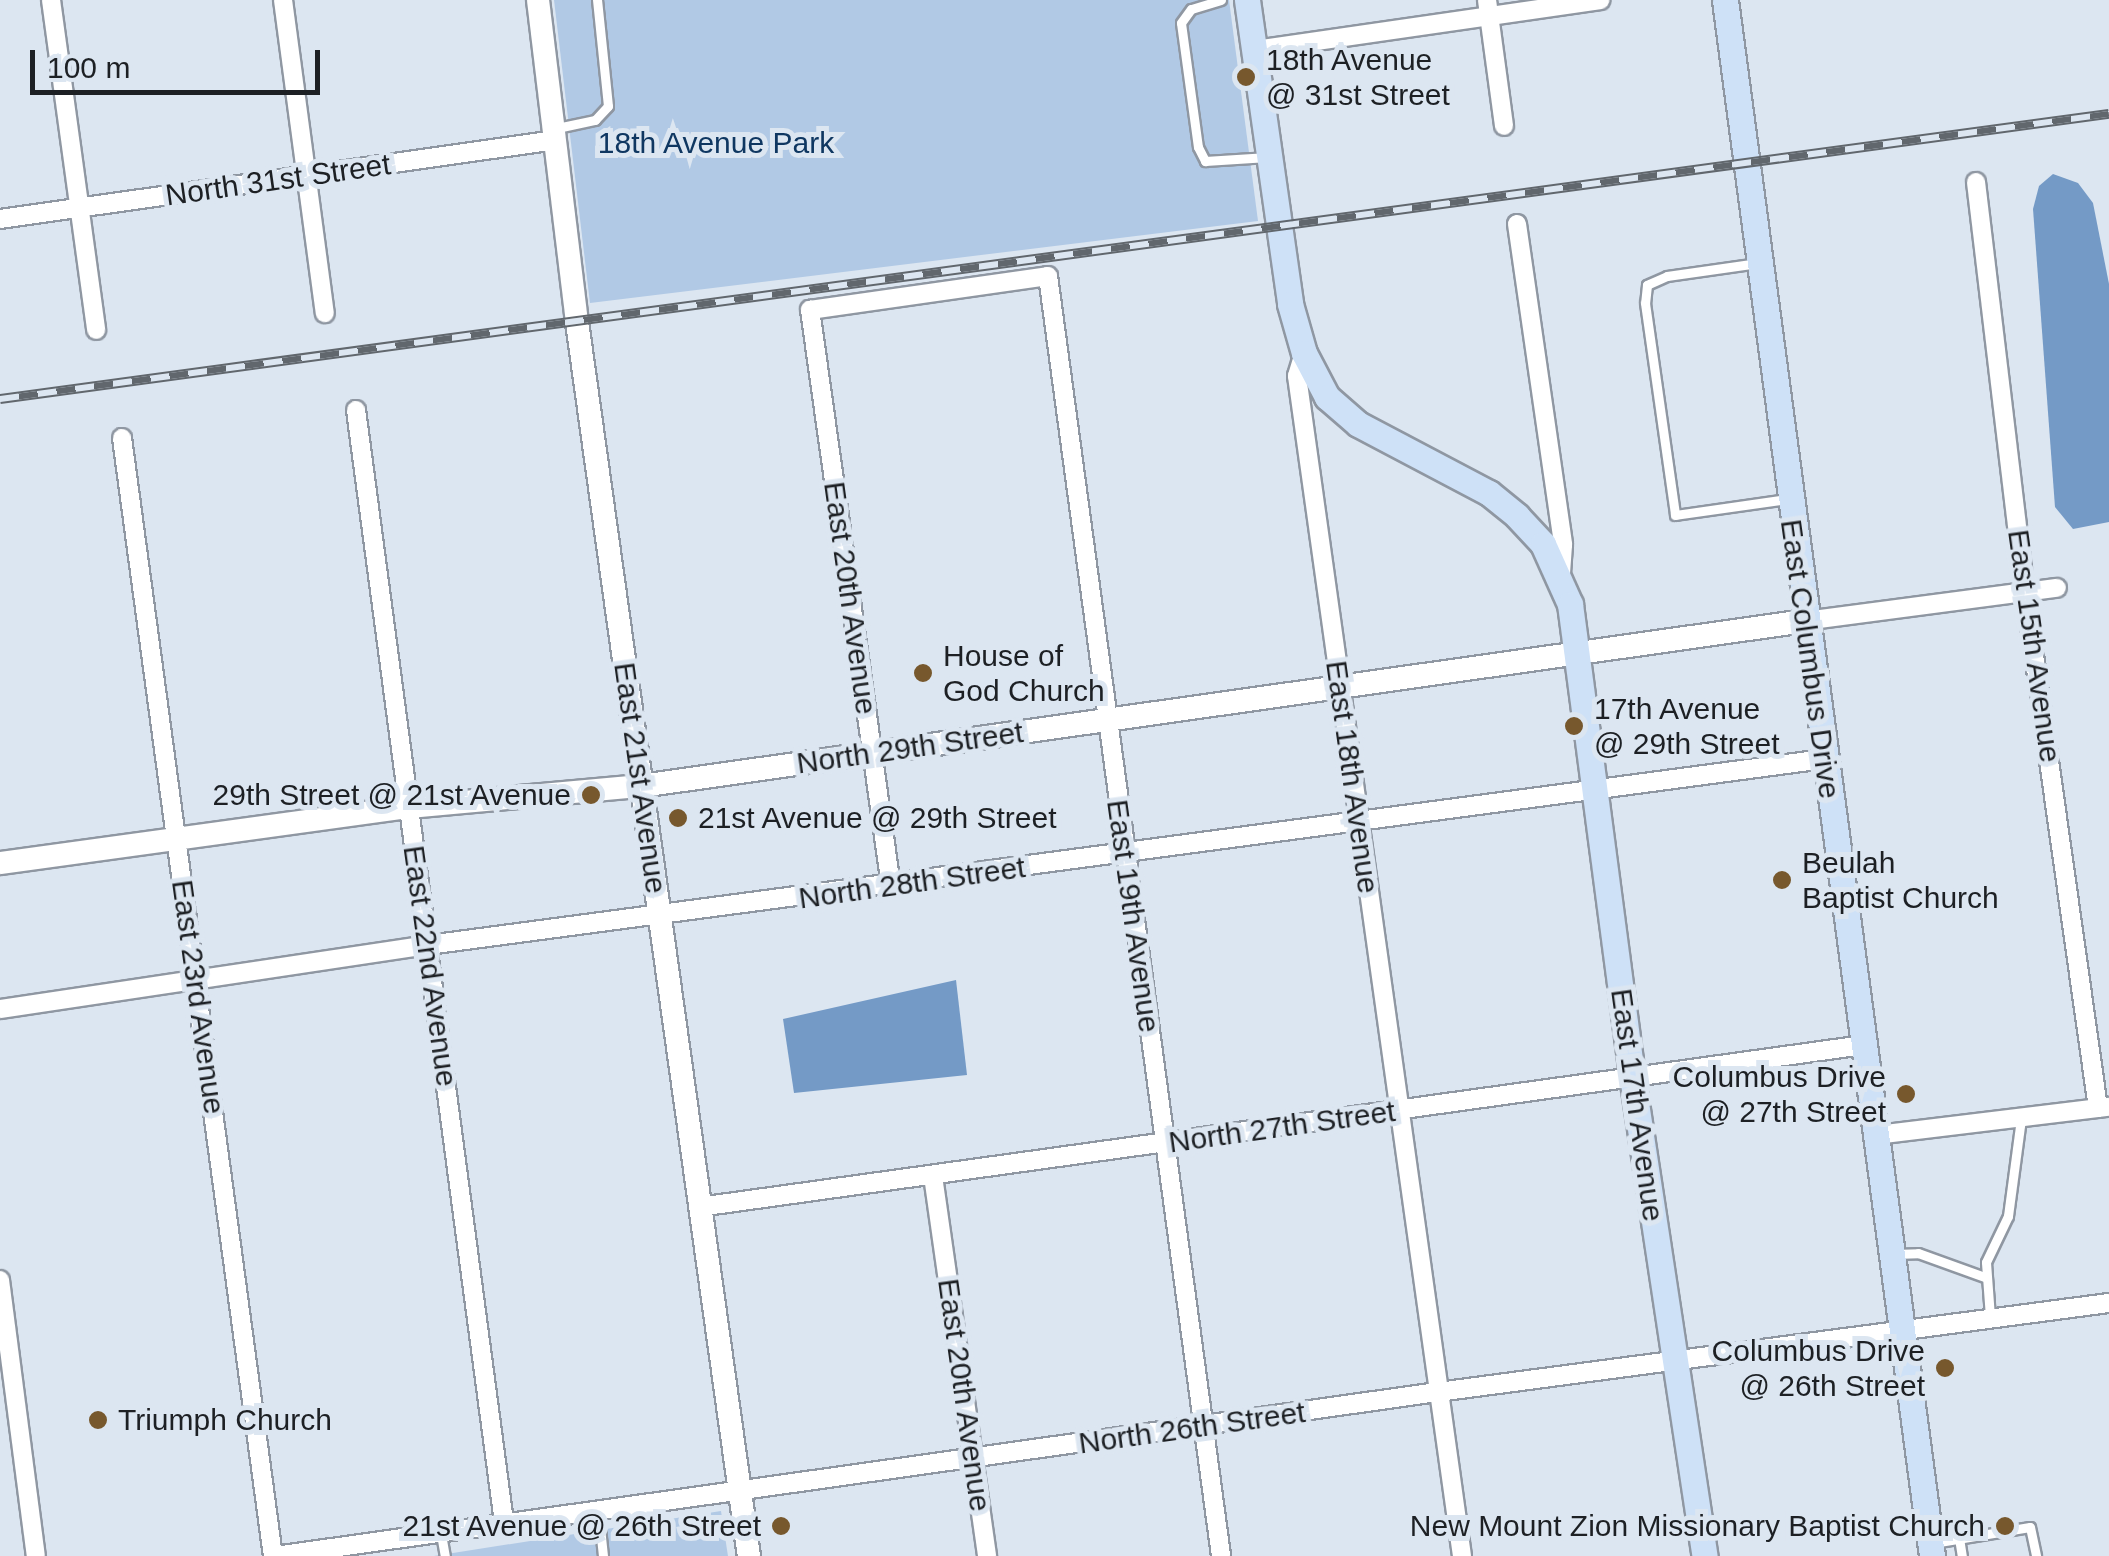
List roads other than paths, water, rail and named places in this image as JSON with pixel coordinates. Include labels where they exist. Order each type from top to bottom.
[{"type":"main road","name":"East 18th Avenue","points":[[1248,0],[1290,304],[1304,353]]},
{"type":"main road","name":"East Columbus Drive","points":[[1725,0],[1788,499],[1931,1550]]},
{"type":"main road","points":[[1304,353],[1326,397],[1358,424],[1489,493],[1543,544],[1561,576]]},
{"type":"main road","name":"East 17th Avenue","points":[[1561,576],[1578,653],[1632,1076],[1705,1556]]},
{"type":"street","points":[[51,0],[96,330]]},
{"type":"street","points":[[284,0],[325,313]]},
{"type":"street","name":"East 21st Avenue","points":[[538,0],[641,786],[749,1556]]},
{"type":"street","points":[[1254,50],[1488,8],[1600,0]]},
{"type":"street","points":[[1488,8],[1504,126]]},
{"type":"street","name":"North 31st Street","points":[[0,219],[308,177],[555,134]]},
{"type":"street","name":"East 15th Avenue","points":[[1976,182],[2026,590],[2104,1108]]},
{"type":"street","points":[[1517,224],[1563,545],[1561,576]]},
{"type":"street","name":"East 19th Avenue","points":[[810,310],[1048,276],[1221,1556]]},
{"type":"street","name":"East 20th Avenue","points":[[810,310],[891,886]]},
{"type":"street","name":"East 18th Avenue","points":[[1304,353],[1297,376],[1462,1556]]},
{"type":"street","name":"East 22nd Avenue","points":[[356,410],[504,1522]]},
{"type":"street","name":"East 23rd Avenue","points":[[122,438],[274,1556]]},
{"type":"street","name":"North 29th Street","points":[[0,864],[409,807],[641,786],[2057,588]]},
{"type":"street","name":"North 28th Street","points":[[0,1009],[428,945],[659,918],[1824,759]]},
{"type":"street","name":"North 27th Street","points":[[700,1208],[1864,1045]]},
{"type":"street","points":[[1876,1135],[2104,1108]]},
{"type":"street","name":"East 20th Avenue","points":[[932,1176],[987,1556]]},
{"type":"street","points":[[0,1280],[36,1556]]},
{"type":"street","name":"North 26th Street","points":[[274,1556],[1901,1328],[2109,1303]]},
{"type":"lane","points":[[555,134],[595,120],[608,106],[596,0]]},
{"type":"lane","points":[[1221,0],[1191,9],[1181,23],[1198,146],[1205,160],[1268,156]]},
{"type":"lane","points":[[1758,263],[1668,276],[1646,285],[1645,303],[1676,515],[1788,499]]},
{"type":"lane","points":[[1990,1317],[1986,1262],[2008,1216],[2021,1118]]},
{"type":"lane","points":[[1892,1254],[1918,1252],[1987,1278]]},
{"type":"lane","points":[[598,1509],[603,1556]]},
{"type":"lane","points":[[1931,1550],[1959,1538],[2030,1527],[2036,1556]]},
{"type":"lane","points":[[441,1532],[445,1556]]},
{"type":"lane","points":[[1959,1538],[1962,1556]]},
{"type":"railway","points":[[0,399],[2109,114]]},
{"type":"place","name":"18th Avenue @ 31st Street","points":[[1246,77]]},
{"type":"place","name":"House of God Church","points":[[923,673]]},
{"type":"place","name":"17th Avenue @ 29th Street","points":[[1574,726]]},
{"type":"place","name":"29th Street @ 21st Avenue","points":[[591,795]]},
{"type":"place","name":"21st Avenue @ 29th Street","points":[[678,818]]},
{"type":"place","name":"Beulah Baptist Church","points":[[1782,880]]},
{"type":"place","name":"Columbus Drive @ 27th Street","points":[[1906,1094]]},
{"type":"place","name":"Columbus Drive @ 26th Street","points":[[1945,1368]]},
{"type":"place","name":"Triumph Church","points":[[98,1420]]},
{"type":"place","name":"21st Avenue @ 26th Street","points":[[781,1526]]},
{"type":"place","name":"New Mount Zion Missionary Baptist Church","points":[[2005,1526]]},
{"type":"park label","name":"18th Avenue Park","points":[[716,143]]}]
